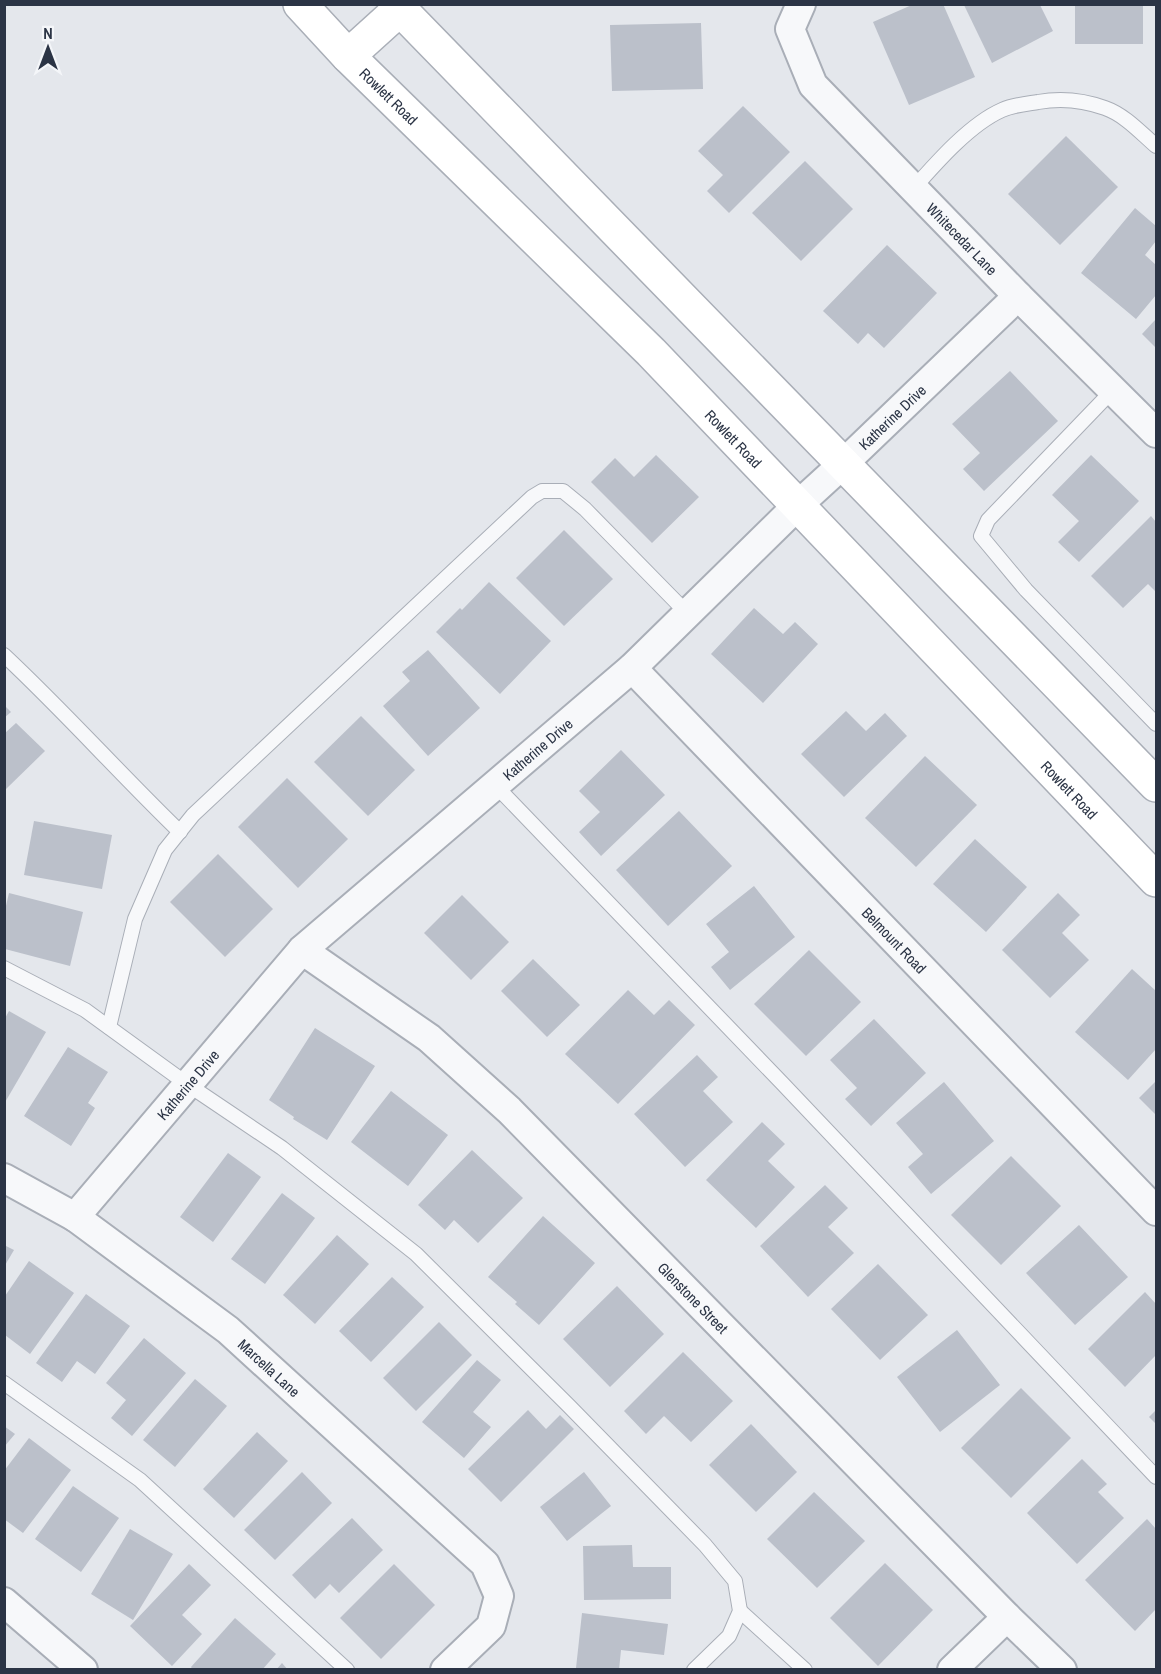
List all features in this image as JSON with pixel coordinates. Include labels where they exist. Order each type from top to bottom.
[{"type":"main road","name":"Rowlett Road","points":[[300,4],[348,56],[643,344],[1156,880]]},
{"type":"main road","points":[[348,56],[398,7],[1156,785]]},
{"type":"street","name":"Whitecedar Lane","points":[[796,17],[813,85],[1018,296],[1156,433]]},
{"type":"street","name":"Katherine Drive","points":[[75,1217],[303,950],[632,668],[798,505],[844,464],[1018,296]]},
{"type":"street","name":"Belmount Road","points":[[632,668],[1156,1211]]},
{"type":"street","name":"Glenstone Street","points":[[303,950],[429,1038],[509,1110],[1007,1617],[1062,1670]]},
{"type":"street","name":"Marcella Lane","points":[[4,1178],[75,1217],[228,1330],[484,1564],[499,1596],[491,1626],[445,1670]]},
{"type":"street","points":[[4,1602],[82,1670]]},
{"type":"street","points":[[952,1670],[1007,1617]]},
{"type":"lane","points":[[913,189],[955,144],[991,116],[1017,105],[1056,99],[1078,101],[1106,108],[1129,123],[1156,146]]},
{"type":"lane","points":[[1113,390],[987,520],[981,536],[1026,591],[1156,724]]},
{"type":"lane","points":[[109,1027],[135,920],[165,850],[193,815],[532,497],[542,491],[563,491],[585,509],[687,613]]},
{"type":"lane","points":[[4,655],[180,832]]},
{"type":"lane","points":[[495,785],[774,1074],[1156,1477]]},
{"type":"lane","points":[[4,968],[85,1010],[187,1084],[282,1148],[416,1254],[705,1545],[735,1581],[740,1611],[729,1636],[694,1670]]},
{"type":"lane","points":[[4,1383],[140,1480],[347,1670]]},
{"type":"lane","points":[[740,1611],[805,1670]]},
{"type":"building","points":[[914,4],[943,4],[975,77],[909,105],[873,22]]},
{"type":"building","points":[[1075,4],[1143,4],[1143,44],[1075,44]]},
{"type":"building","points":[[964,5],[1040,5],[1053,31],[992,63]]},
{"type":"building","points":[[701,23],[703,89],[612,91],[610,25]]},
{"type":"building","points":[[743,106],[790,152],[729,213],[707,191],[723,175],[698,151]]},
{"type":"building","points":[[1066,136],[1118,187],[1060,245],[1008,194]]},
{"type":"building","points":[[805,161],[853,209],[801,261],[752,213]]},
{"type":"building","points":[[1135,208],[1156,226],[1156,241],[1145,255],[1156,265],[1156,295],[1136,319],[1081,273]]},
{"type":"building","points":[[887,245],[937,293],[884,348],[868,333],[858,344],[823,311]]},
{"type":"building","points":[[1156,319],[1156,348],[1142,334]]},
{"type":"building","points":[[1010,371],[1058,421],[984,491],[963,469],[980,453],[952,424]]},
{"type":"building","points":[[656,455],[699,497],[652,543],[591,482],[615,458],[634,477]]},
{"type":"building","points":[[1091,455],[1139,501],[1079,562],[1058,542],[1079,521],[1052,495]]},
{"type":"building","points":[[1151,516],[1156,522],[1156,592],[1148,584],[1123,608],[1091,576]]},
{"type":"building","points":[[564,530],[613,579],[564,626],[516,578]]},
{"type":"building","points":[[489,582],[551,641],[500,694],[436,632],[460,608],[462,610]]},
{"type":"building","points":[[754,608],[783,634],[795,622],[818,644],[763,703],[711,654]]},
{"type":"building","points":[[428,650],[480,708],[428,756],[383,706],[410,681],[402,672]]},
{"type":"building","points":[[4,705],[11,712],[4,718]]},
{"type":"building","points":[[846,711],[866,731],[885,713],[907,736],[844,797],[801,754]]},
{"type":"building","points":[[361,716],[415,770],[368,816],[314,762]]},
{"type":"building","points":[[16,723],[45,751],[4,791],[4,734]]},
{"type":"building","points":[[621,750],[665,795],[601,856],[579,832],[600,812],[579,791]]},
{"type":"building","points":[[925,756],[977,805],[916,867],[865,818]]},
{"type":"building","points":[[287,778],[348,839],[298,888],[238,827]]},
{"type":"building","points":[[679,811],[732,866],[668,926],[616,870]]},
{"type":"building","points":[[34,821],[112,835],[102,889],[24,875]]},
{"type":"building","points":[[975,839],[1027,887],[986,932],[933,884]]},
{"type":"building","points":[[218,854],[273,909],[225,957],[170,902]]},
{"type":"building","points":[[754,886],[795,937],[730,990],[711,967],[729,952],[706,924]]},
{"type":"building","points":[[9,893],[83,912],[70,966],[5,949],[5,910]]},
{"type":"building","points":[[1058,893],[1080,915],[1062,933],[1089,960],[1050,998],[1002,950]]},
{"type":"building","points":[[462,895],[509,942],[471,980],[424,933]]},
{"type":"building","points":[[809,950],[861,1002],[806,1056],[754,1004]]},
{"type":"building","points":[[533,959],[580,1005],[547,1037],[501,991]]},
{"type":"building","points":[[1132,969],[1156,991],[1156,1049],[1128,1080],[1075,1032]]},
{"type":"building","points":[[628,990],[654,1015],[669,1000],[695,1025],[618,1104],[565,1054]]},
{"type":"building","points":[[9,1011],[46,1032],[4,1104],[4,1020]]},
{"type":"building","points":[[874,1019],[926,1073],[871,1126],[845,1099],[857,1088],[830,1060]]},
{"type":"building","points":[[315,1028],[375,1066],[327,1140],[293,1119],[294,1117],[269,1100]]},
{"type":"building","points":[[68,1047],[108,1072],[88,1103],[95,1108],[71,1146],[24,1116]]},
{"type":"building","points":[[697,1055],[718,1077],[703,1091],[733,1122],[685,1167],[634,1114]]},
{"type":"building","points":[[1156,1081],[1156,1115],[1139,1098]]},
{"type":"building","points":[[944,1082],[994,1141],[931,1194],[908,1167],[923,1154],[896,1123]]},
{"type":"building","points":[[391,1091],[448,1135],[408,1186],[351,1142]]},
{"type":"building","points":[[762,1122],[785,1144],[768,1161],[795,1187],[756,1228],[706,1180]]},
{"type":"building","points":[[472,1150],[523,1198],[478,1243],[454,1220],[445,1230],[418,1205]]},
{"type":"building","points":[[228,1153],[261,1177],[213,1242],[180,1217]]},
{"type":"building","points":[[1011,1156],[1061,1206],[1001,1265],[951,1215]]},
{"type":"building","points":[[825,1185],[848,1208],[828,1227],[854,1253],[808,1297],[760,1246]]},
{"type":"building","points":[[282,1193],[315,1218],[265,1284],[231,1259]]},
{"type":"building","points":[[543,1216],[595,1263],[539,1325],[488,1277]]},
{"type":"building","points":[[1079,1225],[1128,1277],[1075,1325],[1026,1273]]},
{"type":"building","points":[[337,1235],[369,1264],[315,1324],[283,1295]]},
{"type":"building","points":[[4,1245],[14,1250],[4,1267]]},
{"type":"building","points":[[29,1261],[74,1293],[30,1354],[5,1335],[5,1296]]},
{"type":"building","points":[[878,1264],[928,1315],[880,1360],[831,1309]]},
{"type":"building","points":[[392,1277],[424,1307],[371,1362],[339,1331]]},
{"type":"building","points":[[617,1286],[664,1334],[610,1387],[563,1339]]},
{"type":"building","points":[[1145,1292],[1156,1304],[1156,1355],[1125,1387],[1088,1349]]},
{"type":"building","points":[[86,1294],[130,1326],[95,1374],[77,1361],[62,1382],[36,1363]]},
{"type":"building","points":[[439,1322],[472,1355],[416,1411],[383,1378]]},
{"type":"building","points":[[957,1330],[1000,1385],[940,1432],[897,1377]]},
{"type":"building","points":[[144,1338],[186,1373],[132,1436],[111,1418],[126,1400],[106,1383]]},
{"type":"building","points":[[683,1352],[733,1401],[691,1442],[664,1416],[646,1434],[624,1411]]},
{"type":"building","points":[[477,1360],[501,1380],[473,1412],[491,1427],[464,1458],[422,1422]]},
{"type":"building","points":[[195,1379],[227,1406],[175,1467],[143,1440]]},
{"type":"building","points":[[1021,1388],[1071,1438],[1011,1498],[961,1448]]},
{"type":"building","points":[[528,1410],[546,1429],[560,1415],[574,1429],[501,1502],[468,1469]]},
{"type":"building","points":[[1156,1410],[1156,1424],[1149,1417]]},
{"type":"building","points":[[751,1424],[797,1472],[756,1512],[709,1465]]},
{"type":"building","points":[[4,1426],[15,1434],[4,1447]]},
{"type":"building","points":[[257,1432],[288,1461],[234,1518],[203,1489]]},
{"type":"building","points":[[29,1438],[71,1470],[23,1533],[4,1519],[4,1471]]},
{"type":"building","points":[[1082,1459],[1107,1484],[1098,1492],[1124,1518],[1077,1564],[1027,1513]]},
{"type":"building","points":[[302,1472],[332,1503],[275,1560],[244,1530]]},
{"type":"building","points":[[584,1472],[611,1506],[567,1541],[540,1507]]},
{"type":"building","points":[[73,1486],[119,1518],[81,1572],[35,1539]]},
{"type":"building","points":[[814,1492],[865,1541],[817,1588],[767,1539]]},
{"type":"building","points":[[352,1518],[383,1550],[339,1593],[330,1584],[315,1599],[292,1575]]},
{"type":"building","points":[[1147,1519],[1156,1529],[1156,1609],[1135,1631],[1085,1580]]},
{"type":"building","points":[[130,1529],[173,1554],[133,1620],[91,1594]]},
{"type":"building","points":[[632,1545],[633,1567],[671,1567],[671,1599],[584,1600],[583,1546]]},
{"type":"building","points":[[885,1563],[933,1610],[878,1666],[830,1618]]},
{"type":"building","points":[[189,1564],[211,1585],[182,1615],[202,1634],[172,1666],[130,1626]]},
{"type":"building","points":[[394,1564],[435,1605],[381,1659],[340,1618]]},
{"type":"building","points":[[582,1613],[668,1624],[664,1655],[621,1650],[619,1670],[576,1668]]},
{"type":"building","points":[[235,1618],[276,1654],[262,1670],[193,1670],[191,1667]]},
{"type":"building","points":[[282,1663],[288,1670],[276,1670]]}]
